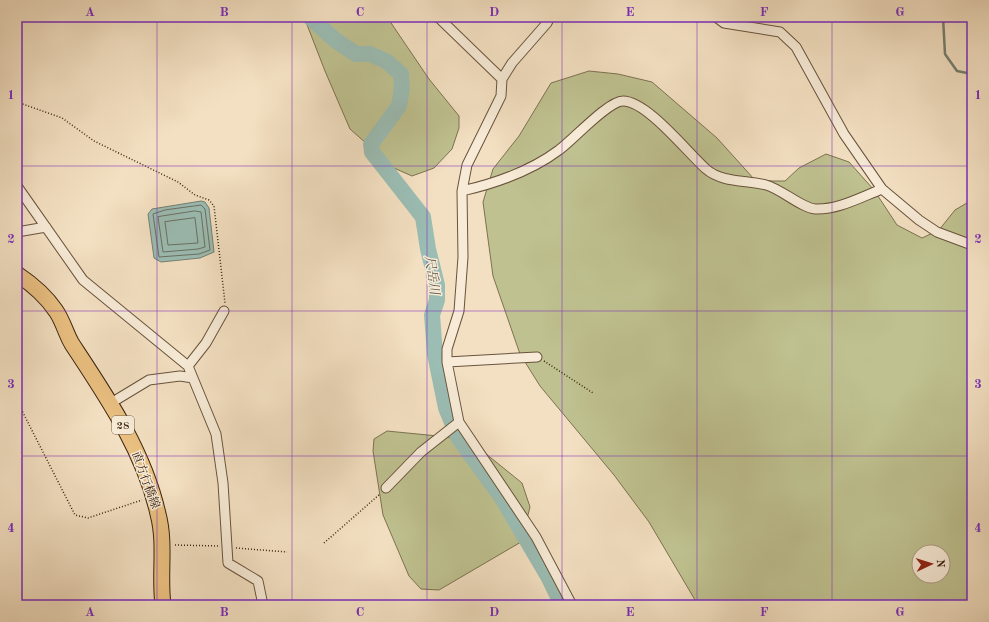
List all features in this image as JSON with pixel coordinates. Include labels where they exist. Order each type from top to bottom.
[{"type":"main road","name":"直方行橋線","points":[[17,274],[34,285],[56,311],[70,340],[111,403],[141,460],[158,514],[163,544],[160,589],[163,605]]},
{"type":"street","points":[[438,17],[502,79]]},
{"type":"street","points":[[550,17],[547,23],[512,64],[502,79],[501,96],[467,165],[462,190],[463,257],[459,311],[447,349],[446,362],[459,422],[536,537],[572,605]]},
{"type":"street","points":[[716,17],[724,23],[780,32],[796,47],[844,134],[882,189],[919,220],[937,232],[972,245]]},
{"type":"street","points":[[462,190],[493,184],[535,166],[560,150],[609,106],[622,101],[635,103],[652,115],[707,170],[725,179],[768,185],[814,209],[846,203],[882,189]]},
{"type":"street","points":[[17,186],[83,280],[188,366],[216,434],[223,483],[228,563],[258,581],[263,605]]},
{"type":"street","points":[[17,232],[46,227]]},
{"type":"street","points":[[188,366],[206,343],[224,311]]},
{"type":"street","points":[[446,362],[540,359]]},
{"type":"street","points":[[111,403],[149,380],[174,377],[193,378]]},
{"type":"street","points":[[385,490],[421,452],[459,422]]},
{"type":"path","points":[[17,102],[62,118],[94,141],[178,182],[195,195],[209,200],[214,206],[221,276],[225,298],[224,311]]},
{"type":"path","points":[[540,359],[593,393]]},
{"type":"path","points":[[17,401],[75,515],[88,518],[153,496]]},
{"type":"path","points":[[324,543],[385,490]]},
{"type":"path","points":[[163,544],[287,552]]},
{"type":"green space","points":[[304,17],[387,17],[429,79],[459,116],[459,128],[452,149],[434,168],[412,176],[394,168],[350,129]]},
{"type":"green space","points":[[589,71],[618,74],[652,82],[717,138],[754,179],[785,181],[799,168],[826,154],[849,162],[874,190],[897,225],[922,238],[939,230],[955,210],[972,200],[972,605],[698,605],[649,522],[614,475],[540,386],[520,354],[493,276],[483,202],[493,169],[519,136],[551,83]]},
{"type":"green space","points":[[387,431],[448,437],[480,449],[522,483],[530,507],[521,542],[439,590],[421,589],[409,576],[383,515],[373,451],[374,439]]},
{"type":"water","points":[[201,201],[205,202],[209,208],[214,252],[200,258],[161,262],[154,258],[148,214],[152,209]]},
{"type":"waterway","name":"尺岳川","points":[[310,17],[335,40],[356,54],[370,54],[386,61],[401,74],[402,88],[399,106],[371,144],[372,152],[423,217],[428,249],[437,285],[437,300],[432,315],[435,354],[446,408],[458,437],[502,498],[549,578],[562,605]]},
{"type":"waterway","points":[[943,17],[945,54],[957,71],[972,74]]}]
